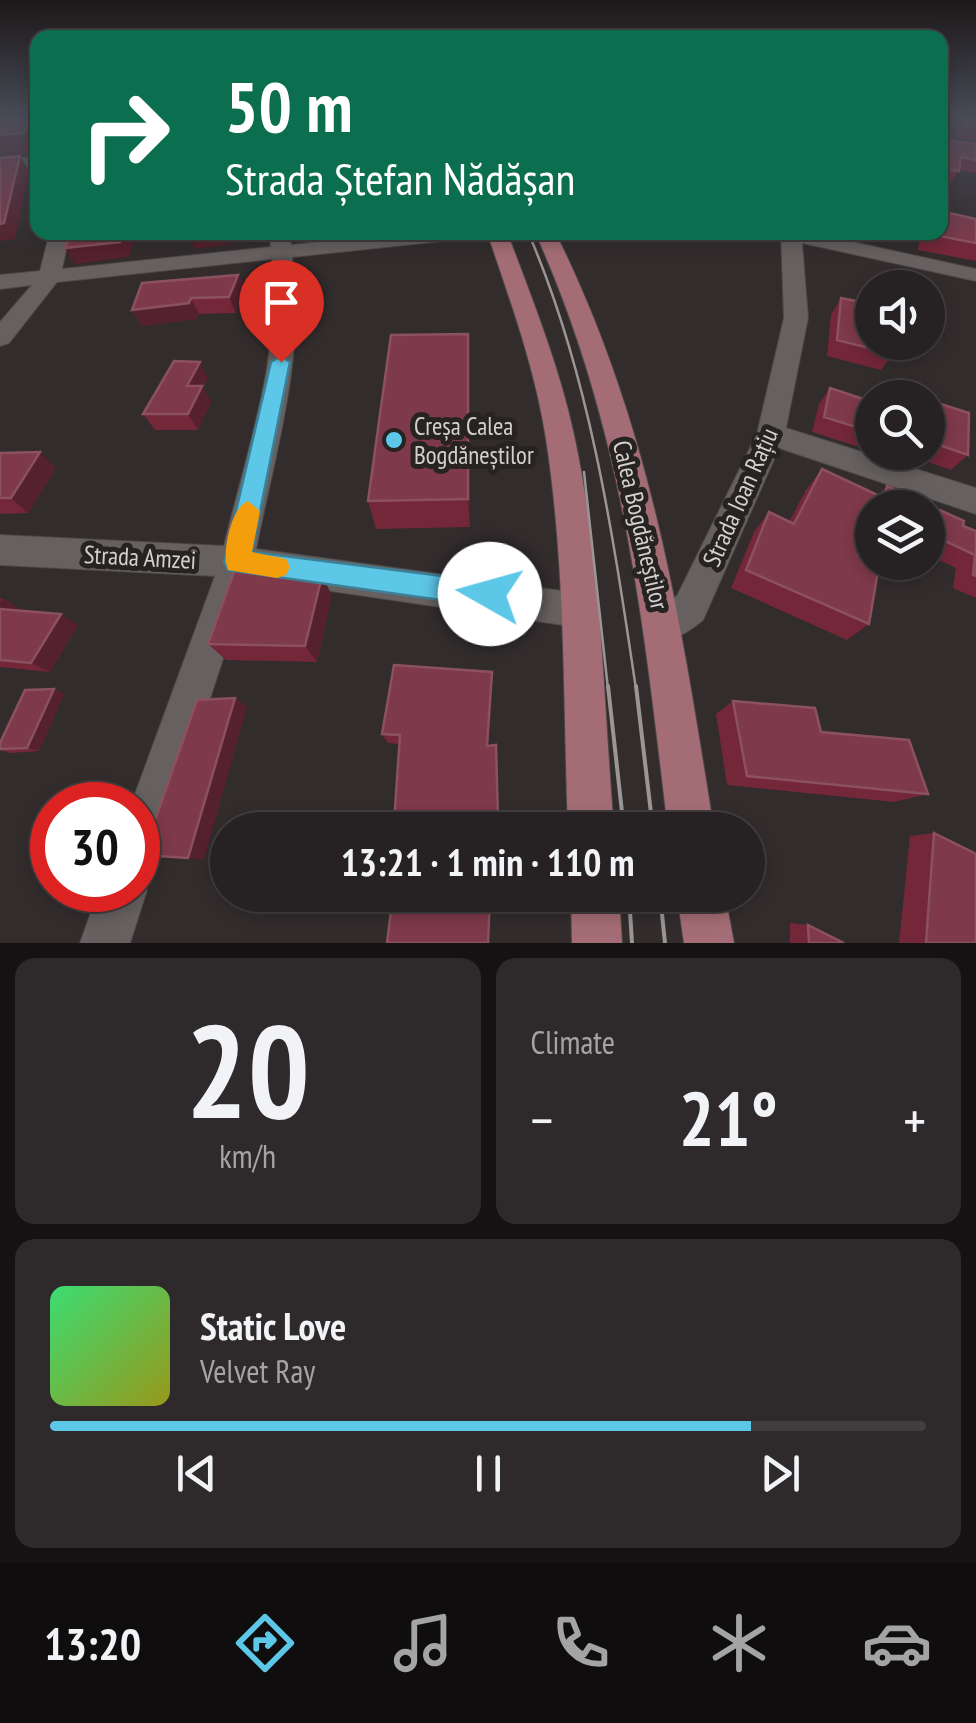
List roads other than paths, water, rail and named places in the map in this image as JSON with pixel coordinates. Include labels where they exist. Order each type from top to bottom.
[{"type":"main road","points":[[500,240],[544,367],[560,436],[573,523],[589,812]]},
{"type":"main road","name":"Calea Bogdăneștilor","points":[[550,240],[572,285],[610,395],[647,538],[663,622],[689,812]]},
{"type":"main road","points":[[597,912],[598,943]]},
{"type":"main road","points":[[704,912],[709,943]]},
{"type":"street","points":[[0,338],[49,278],[58,240]]},
{"type":"street","points":[[0,282],[320,240]]},
{"type":"street","name":"Strada Ioan Rațiu","points":[[663,622],[674,620],[690,608],[771,434],[796,318],[791,240]]},
{"type":"street","points":[[819,240],[976,274]]},
{"type":"street","points":[[160,785],[237,562],[281,362],[287,298],[282,242]]},
{"type":"street","points":[[771,434],[976,502]]},
{"type":"street","name":"Strada Amzei","points":[[0,550],[237,562],[577,610]]},
{"type":"street","points":[[105,943],[116,912]]},
{"type":"tram line","points":[[531,240],[568,342],[597,456],[636,689]]},
{"type":"tram line","points":[[584,472],[608,689]]},
{"type":"tram line","points":[[608,686],[622,812]]},
{"type":"tram line","points":[[636,686],[651,812]]},
{"type":"tram line","points":[[630,912],[632,943]]},
{"type":"tram line","points":[[662,912],[665,943]]},
{"type":"place","name":"Creșa Calea Bogdăneștilor","points":[[394,440]]}]
